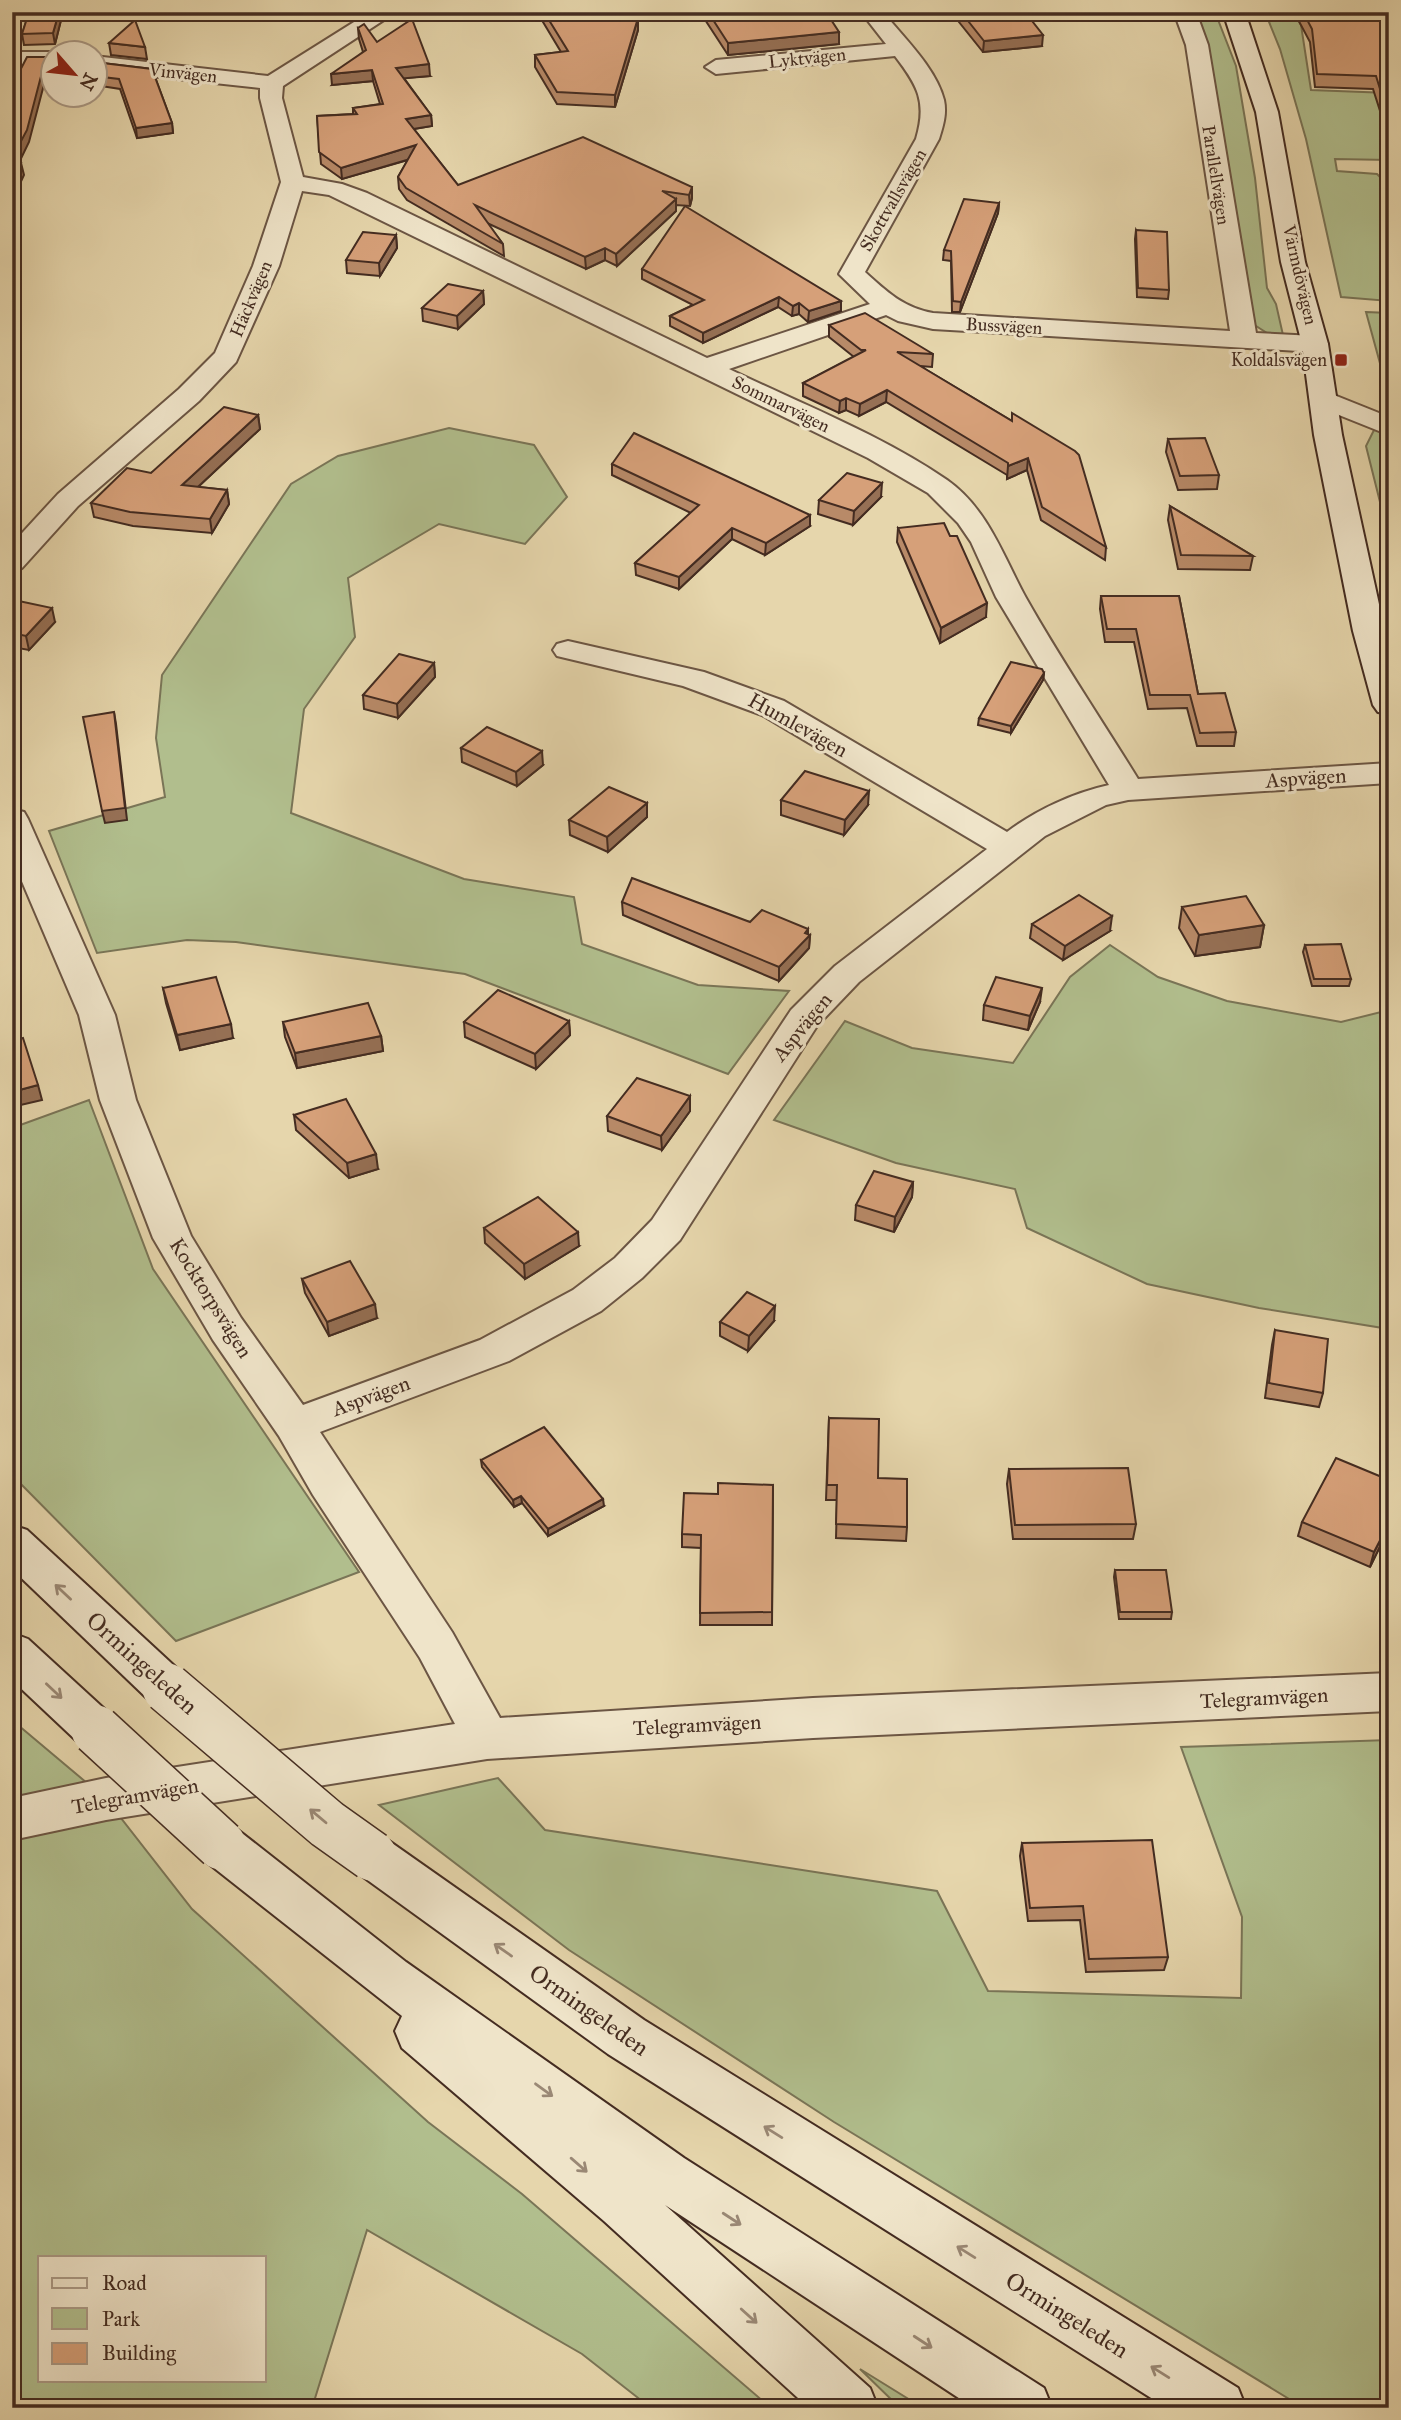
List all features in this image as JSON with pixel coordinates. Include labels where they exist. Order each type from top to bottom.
[{"type":"street","points":[[293,182],[271,98],[272,83],[385,12]]},
{"type":"street","name":"Skottvallsvägen","points":[[872,12],[929,90],[935,117],[924,148],[865,246],[852,274],[888,306]]},
{"type":"street","name":"Parallellvägen","points":[[1185,12],[1196,45],[1244,339]]},
{"type":"street","name":"Värmdövägen","points":[[1234,12],[1248,47],[1267,112],[1293,262],[1315,344],[1328,435],[1368,631],[1389,705]]},
{"type":"street","name":"Lyktvägen","points":[[716,67],[899,49]]},
{"type":"street","points":[[12,59],[38,59]]},
{"type":"street","name":"Vinvägen","points":[[108,65],[272,83]]},
{"type":"street","name":"Sommarvägen","points":[[293,182],[334,189],[358,198],[906,466],[938,487],[958,506],[985,542],[1011,597],[1128,790]]},
{"type":"street","name":"Häckvägen","points":[[12,562],[68,499],[115,456],[190,395],[227,356],[266,266],[293,182]]},
{"type":"street","points":[[705,368],[888,306]]},
{"type":"street","name":"Bussvägen","points":[[888,306],[907,316],[942,322],[1315,344]]},
{"type":"street","points":[[1324,400],[1389,427]]},
{"type":"street","name":"Humlevägen","points":[[568,650],[693,679],[773,708],[1007,847]]},
{"type":"street","name":"Aspvägen","points":[[294,1425],[480,1358],[530,1337],[610,1285],[641,1259],[666,1230],[804,1018],[848,974],[1007,847],[1063,812],[1095,798],[1128,790],[1389,773]]},
{"type":"street","name":"Kocktorpsvägen","points":[[12,819],[97,1015],[118,1100],[172,1238],[227,1329],[294,1425],[328,1483],[436,1645],[487,1739]]},
{"type":"street","name":"Ormingeleden","points":[[12,1542],[167,1688],[327,1824],[648,2051],[1217,2408]]},
{"type":"street","points":[[12,1652],[309,1923],[666,2176],[1024,2408]]},
{"type":"street","name":"Telegramvägen","points":[[12,1819],[106,1799],[487,1739],[827,1718],[1389,1692]]},
{"type":"street","points":[[309,1923],[354,1979],[461,2063],[623,2203],[850,2408]]},
{"type":"green space","points":[[1192,12],[1215,12],[1236,66],[1255,178],[1267,288],[1276,304],[1283,335],[1267,333],[1253,324]]},
{"type":"green space","points":[[1265,12],[1293,12],[1301,25],[1311,90],[1389,93],[1389,136],[1383,136],[1389,160],[1335,159],[1337,171],[1377,174],[1389,186],[1389,262],[1382,263],[1389,301],[1341,297],[1306,139],[1280,49]]},
{"type":"green space","points":[[1366,312],[1389,313],[1389,389],[1387,389]]},
{"type":"green space","points":[[1376,426],[1389,431],[1389,538],[1366,446]]},
{"type":"green space","points":[[449,428],[534,445],[567,497],[525,544],[439,524],[348,578],[355,637],[304,709],[291,813],[464,879],[574,897],[582,944],[698,985],[789,991],[728,1074],[465,974],[236,942],[187,940],[97,953],[49,831],[165,797],[156,738],[162,675],[291,484],[338,456]]},
{"type":"green space","points":[[1110,945],[1158,977],[1227,1001],[1341,1022],[1389,1010],[1389,1329],[1259,1308],[1147,1284],[1027,1228],[1015,1189],[896,1163],[774,1120],[845,1021],[912,1048],[1013,1063],[1070,977]]},
{"type":"green space","points":[[89,1100],[153,1269],[359,1572],[176,1641],[12,1475],[12,1128]]},
{"type":"green space","points":[[12,1720],[106,1799],[192,1909],[428,2122],[522,2194],[771,2408],[651,2408],[582,2354],[367,2230],[312,2408],[12,2408]]},
{"type":"green space","points":[[1389,1740],[1389,2408],[1304,2408],[834,2122],[569,1950],[379,1805],[498,1778],[545,1830],[937,1891],[988,1991],[1241,1998],[1242,1917],[1181,1747]]},
{"type":"green space","points":[[860,2369],[923,2408],[900,2408]]},
{"type":"building","points":[[29,12],[59,12],[53,33],[22,34]]},
{"type":"building","points":[[544,12],[634,12],[638,18],[615,95],[557,92],[535,55],[568,51]]},
{"type":"building","points":[[708,12],[826,12],[839,32],[728,43]]},
{"type":"building","points":[[961,12],[1025,12],[1043,35],[984,41]]},
{"type":"building","points":[[1303,12],[1389,12],[1389,118],[1376,76],[1317,74],[1312,29]]},
{"type":"building","points":[[412,19],[429,64],[396,68],[431,115],[406,119],[458,185],[583,137],[692,187],[689,195],[662,191],[676,199],[616,254],[605,248],[585,257],[475,205],[503,244],[406,188],[398,177],[416,145],[341,168],[319,152],[317,116],[357,114],[353,108],[383,104],[372,70],[331,74],[366,50],[358,28],[364,24],[377,42]]},
{"type":"building","points":[[135,20],[145,47],[109,43]]},
{"type":"building","points":[[27,57],[38,57],[38,88],[27,130],[12,158],[12,86]]},
{"type":"building","points":[[108,64],[152,69],[172,123],[136,128],[119,79],[108,78]]},
{"type":"building","points":[[12,162],[21,163],[12,183]]},
{"type":"building","points":[[964,199],[999,203],[961,302],[953,301],[951,251],[944,250]]},
{"type":"building","points":[[685,206],[841,301],[809,311],[799,303],[793,306],[779,297],[703,333],[670,316],[704,300],[642,269]]},
{"type":"building","points":[[1136,230],[1167,232],[1169,290],[1138,288]]},
{"type":"building","points":[[363,232],[396,235],[379,263],[346,260]]},
{"type":"building","points":[[448,284],[483,291],[457,316],[422,308]]},
{"type":"building","points":[[865,313],[933,354],[897,352],[1012,421],[1012,413],[1075,451],[1079,455],[1106,547],[1042,507],[1028,458],[1008,466],[1008,463],[887,390],[860,404],[846,398],[840,401],[803,383],[866,350],[861,350],[829,325]]},
{"type":"building","points":[[224,407],[258,415],[182,485],[227,490],[210,519],[130,512],[91,503],[127,468],[151,473]]},
{"type":"building","points":[[634,433],[810,515],[766,543],[732,528],[679,577],[635,563],[699,505],[612,464]]},
{"type":"building","points":[[1205,438],[1219,475],[1180,476],[1168,439]]},
{"type":"building","points":[[847,473],[882,483],[854,511],[819,500]]},
{"type":"building","points":[[1170,506],[1253,556],[1181,555]]},
{"type":"building","points":[[944,523],[950,536],[957,536],[987,603],[941,628],[898,528]]},
{"type":"building","points":[[1101,596],[1179,596],[1198,694],[1225,693],[1236,732],[1200,733],[1190,695],[1150,695],[1136,629],[1107,629]]},
{"type":"building","points":[[14,600],[52,608],[26,636],[12,633]]},
{"type":"building","points":[[399,654],[434,663],[397,704],[363,695]]},
{"type":"building","points":[[1011,662],[1042,669],[1044,673],[1011,726],[979,718]]},
{"type":"building","points":[[114,712],[125,808],[102,811],[83,717]]},
{"type":"building","points":[[487,727],[542,751],[516,772],[461,748]]},
{"type":"building","points":[[805,771],[869,791],[845,820],[781,800]]},
{"type":"building","points":[[609,787],[647,803],[607,837],[569,820]]},
{"type":"building","points":[[632,878],[750,922],[762,910],[808,929],[805,933],[810,935],[779,967],[622,902]]},
{"type":"building","points":[[1079,895],[1112,916],[1065,946],[1032,924]]},
{"type":"building","points":[[1246,896],[1264,925],[1199,935],[1182,907]]},
{"type":"building","points":[[1341,944],[1351,979],[1314,979],[1305,945]]},
{"type":"building","points":[[216,977],[231,1024],[177,1035],[163,988]]},
{"type":"building","points":[[996,977],[1042,988],[1030,1016],[984,1005]]},
{"type":"building","points":[[498,990],[569,1021],[535,1054],[464,1022]]},
{"type":"building","points":[[368,1003],[381,1036],[295,1053],[283,1022]]},
{"type":"building","points":[[23,1038],[38,1085],[12,1092],[12,1041]]},
{"type":"building","points":[[637,1078],[690,1096],[661,1136],[607,1116]]},
{"type":"building","points":[[346,1099],[376,1154],[347,1163],[294,1115]]},
{"type":"building","points":[[874,1171],[913,1182],[895,1217],[856,1205]]},
{"type":"building","points":[[538,1197],[578,1232],[524,1264],[484,1228]]},
{"type":"building","points":[[350,1261],[375,1304],[327,1322],[302,1279]]},
{"type":"building","points":[[747,1292],[775,1306],[749,1336],[720,1322]]},
{"type":"building","points":[[1275,1330],[1328,1339],[1323,1393],[1269,1383]]},
{"type":"building","points":[[829,1418],[879,1419],[878,1478],[907,1479],[907,1527],[836,1524],[837,1485],[827,1485]]},
{"type":"building","points":[[544,1427],[603,1499],[548,1529],[521,1496],[513,1500],[481,1460]]},
{"type":"building","points":[[1336,1458],[1389,1480],[1389,1494],[1385,1503],[1389,1504],[1389,1523],[1374,1552],[1302,1522]]},
{"type":"building","points":[[1128,1468],[1136,1524],[1015,1525],[1009,1469]]},
{"type":"building","points":[[718,1483],[773,1485],[772,1612],[700,1613],[701,1535],[682,1534],[684,1493],[718,1494]]},
{"type":"building","points":[[1115,1570],[1166,1570],[1172,1612],[1120,1612]]},
{"type":"building","points":[[1152,1840],[1168,1957],[1089,1959],[1083,1906],[1030,1908],[1022,1843]]},
{"type":"place","name":"Koldalsvägen","points":[[1341,360]]}]
